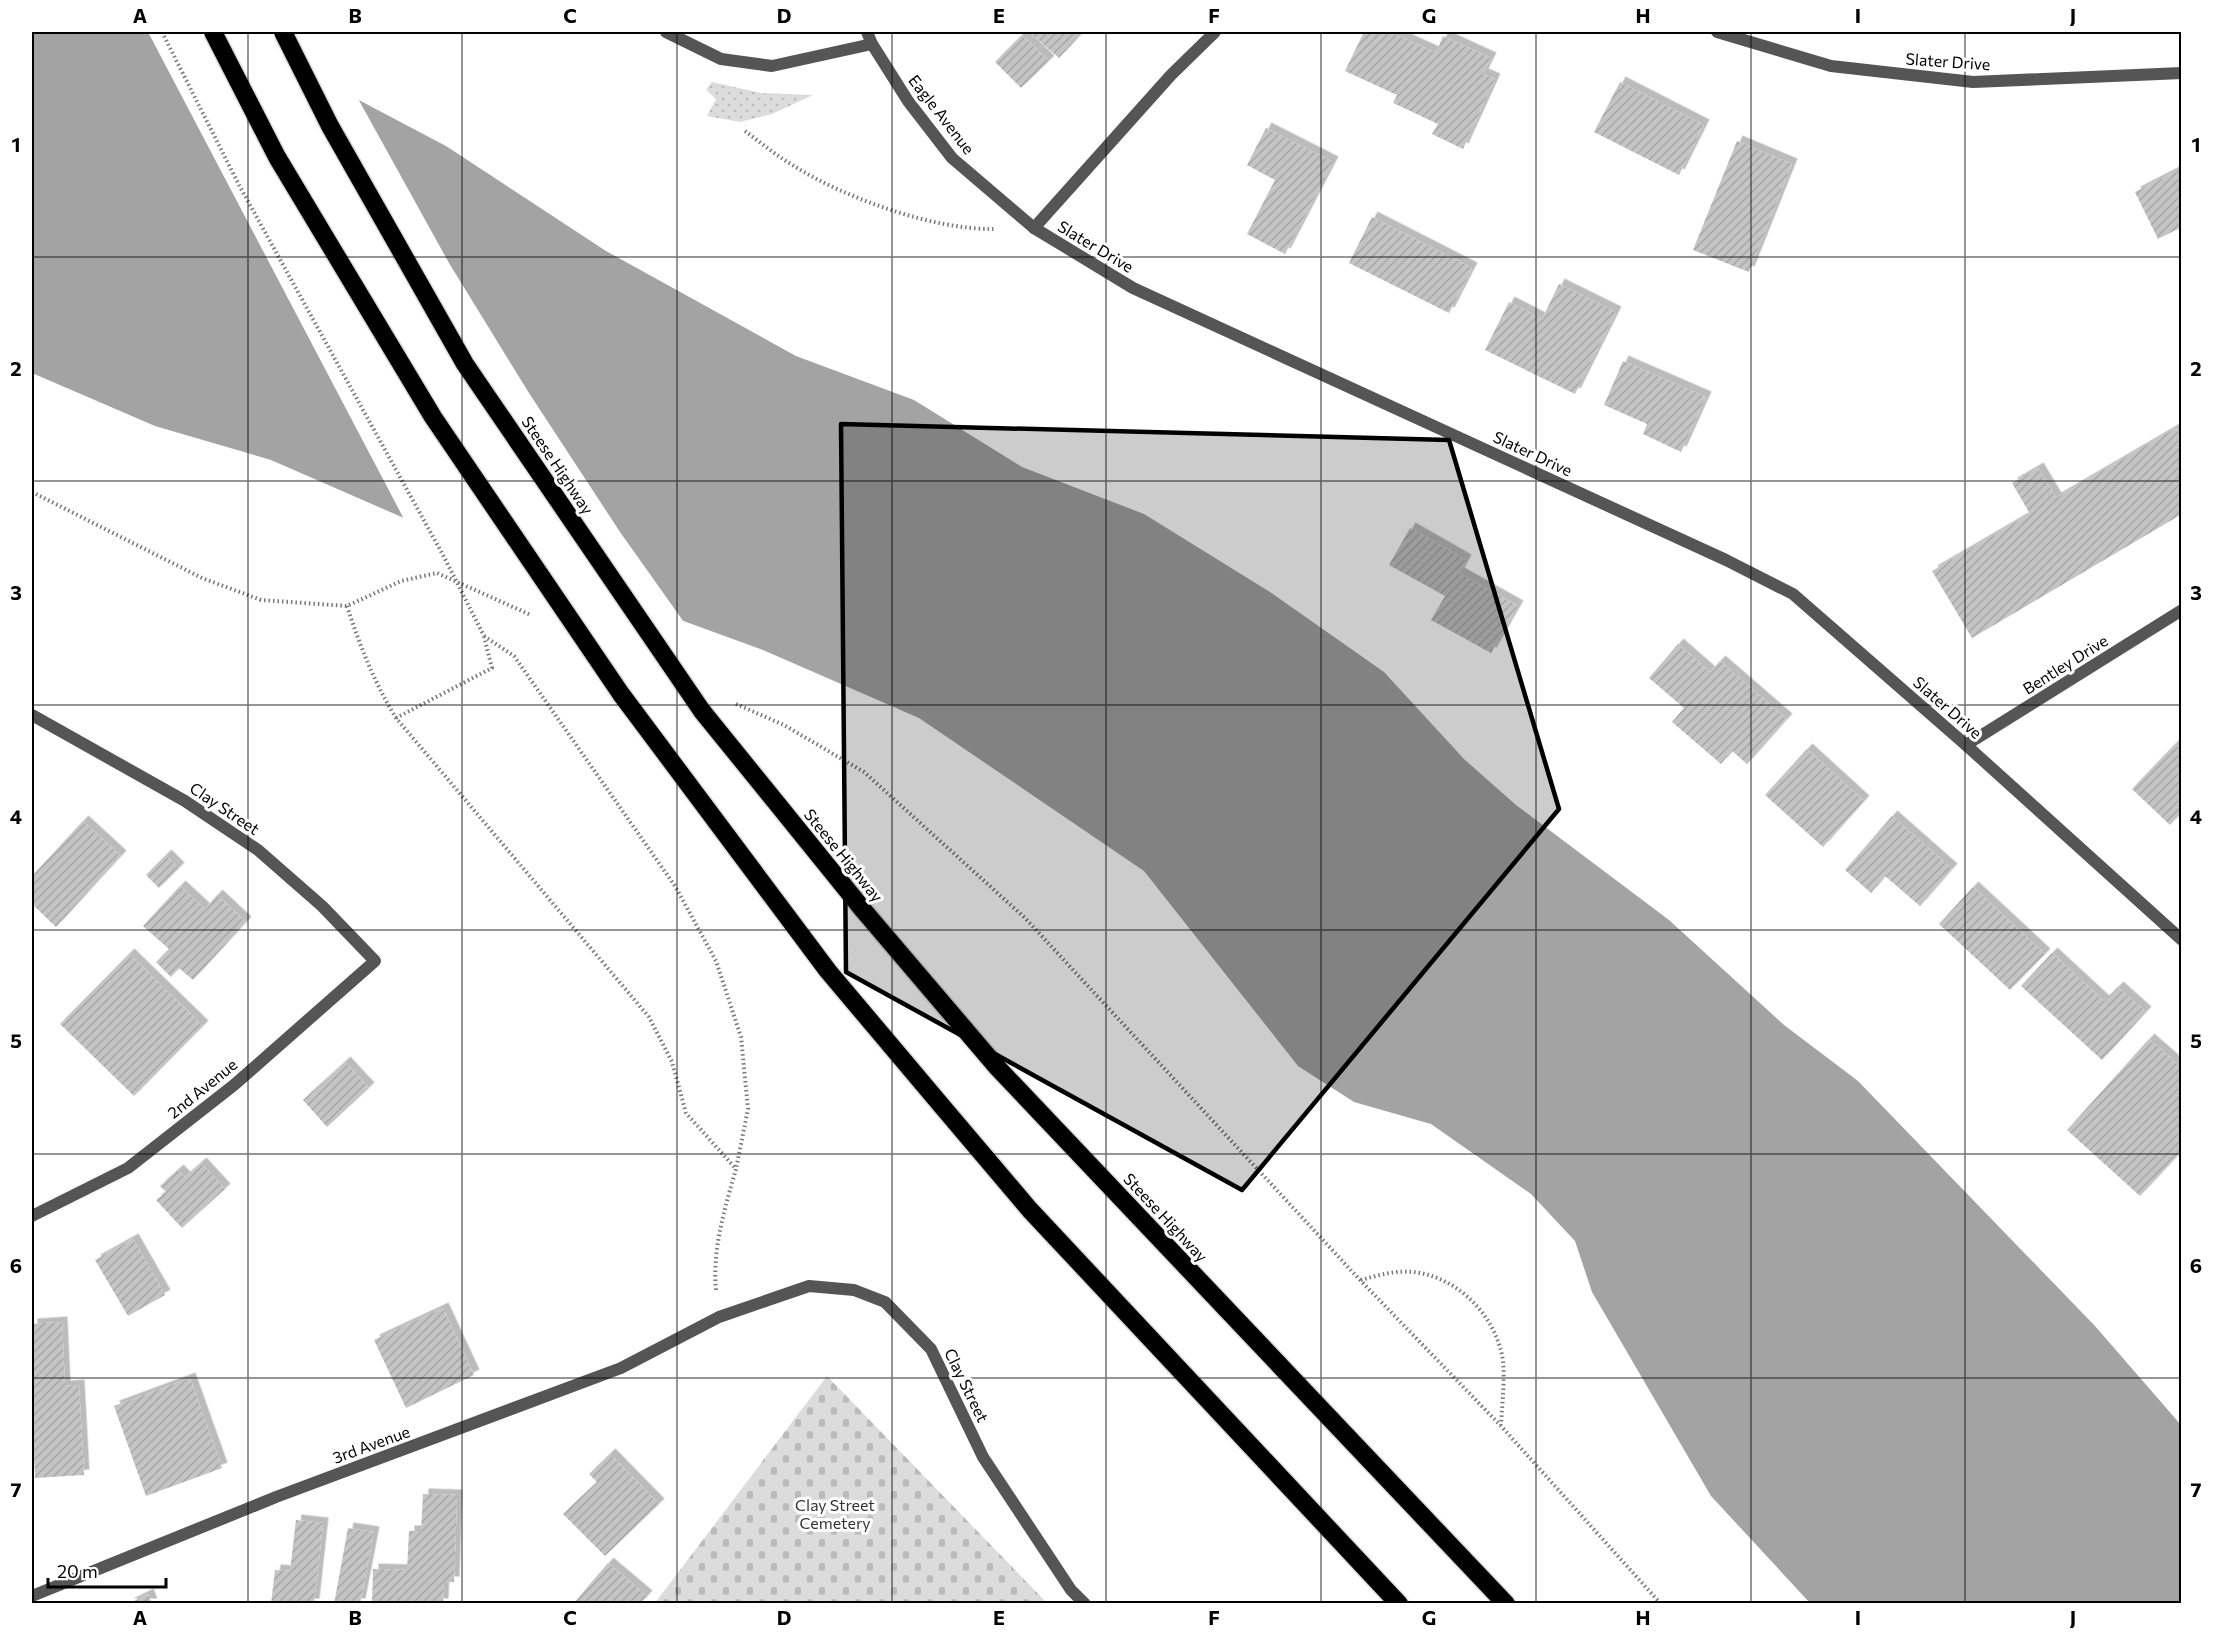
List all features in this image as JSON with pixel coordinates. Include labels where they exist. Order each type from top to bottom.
[{"type":"highway","points":[[213,32],[278,158],[433,417],[621,694],[828,971],[1030,1210],[1399,1604]]},
{"type":"highway","name":"Steese Highway","points":[[283,32],[330,126],[465,364],[702,711],[864,911],[996,1066],[1506,1604]]},
{"type":"street","points":[[666,32],[721,59],[772,66],[872,44]]},
{"type":"street","name":"Eagle Avenue","points":[[867,32],[872,44],[908,101],[952,158],[1034,228]]},
{"type":"street","name":"Slater Drive","points":[[1215,32],[1171,75],[1034,228],[1133,288],[1726,560],[1793,594],[1966,745],[2181,940]]},
{"type":"street","name":"Slater Drive","points":[[1717,32],[1832,66],[1973,82],[2181,74]]},
{"type":"street","name":"Bentley Drive","points":[[1966,745],[2181,610]]},
{"type":"street","name":"Clay Street","points":[[32,715],[185,801],[258,849],[322,906],[375,961]]},
{"type":"street","name":"2nd Avenue","points":[[32,1216],[128,1168],[234,1085],[375,961]]},
{"type":"street","name":"Clay Street","points":[[719,1317],[809,1286],[854,1290],[885,1302],[931,1349],[983,1456],[1071,1590],[1086,1604]]},
{"type":"street","name":"3rd Avenue","points":[[32,1596],[276,1497],[621,1368],[719,1317]]},
{"type":"path","points":[[162,32],[239,185],[437,545],[484,636],[492,668],[396,718]]},
{"type":"path","points":[[745,131],[795,167],[857,196],[921,220],[973,229]]},
{"type":"path","points":[[347,606],[366,663],[396,718],[649,1017],[672,1062],[686,1113],[736,1169]]},
{"type":"path","points":[[484,636],[514,656],[675,886],[716,961],[742,1047],[748,1109],[736,1169],[724,1210],[715,1275],[719,1317]]},
{"type":"path","points":[[1360,1280],[1398,1271],[1437,1277],[1470,1297],[1494,1328],[1503,1360],[1501,1426]]},
{"type":"highlighted area","points":[[841,424],[1449,440],[1559,809],[1242,1190],[846,972]]},
{"type":"green space","points":[[712,82],[761,93],[813,95],[772,114],[740,122],[707,116],[716,99],[706,90]]},
{"type":"green space","name":"Clay Street Cemetery","points":[[827,1376],[1047,1603],[655,1603]]},
{"type":"shaded area","points":[[32,32],[230,32],[446,146],[606,251],[796,356],[914,400],[1022,467],[1144,514],[1270,592],[1384,672],[1464,759],[1516,805],[1669,920],[1784,1025],[1858,1081],[2095,1326],[2181,1425],[2181,1603],[1810,1603],[1711,1496],[1592,1292],[1575,1241],[1531,1194],[1431,1124],[1354,1102],[1298,1066],[1144,871],[919,718],[763,650],[420,525],[271,460],[155,426],[32,373]]},
{"type":"pier","points":[[148,32],[236,32],[356,95],[449,263],[529,393],[620,532],[686,625],[405,521]]},
{"type":"building","points":[[1029,32],[1083,32],[1059,58]]},
{"type":"building","points":[[1364,32],[1390,32],[1436,53],[1443,36],[1491,58],[1483,74],[1495,79],[1463,149],[1432,134],[1438,124],[1393,103],[1397,95],[1345,71]]},
{"type":"building","points":[[1022,35],[1049,61],[1021,88],[995,62]]},
{"type":"building","points":[[1620,82],[1704,125],[1679,175],[1594,132]]},
{"type":"building","points":[[1266,128],[1333,162],[1285,254],[1247,234],[1275,180],[1247,165]]},
{"type":"building","points":[[1737,141],[1792,164],[1749,272],[1693,250]]},
{"type":"building","points":[[2182,168],[2182,227],[2158,239],[2135,192]]},
{"type":"building","points":[[1372,217],[1472,268],[1449,313],[1349,263]]},
{"type":"building","points":[[1559,284],[1616,312],[1575,394],[1485,350],[1509,302],[1542,319]]},
{"type":"building","points":[[1623,361],[1706,397],[1681,452],[1643,434],[1647,424],[1604,405]]},
{"type":"building","points":[[2176,428],[2182,436],[2182,514],[1972,638],[1932,571],[2030,514],[2012,483],[2038,468],[2056,498]]},
{"type":"building","points":[[1410,528],[1466,560],[1459,573],[1518,606],[1491,653],[1431,620],[1445,596],[1389,565]]},
{"type":"building","points":[[1678,644],[1710,672],[1720,661],[1787,719],[1747,764],[1732,751],[1721,764],[1672,722],[1684,708],[1649,678]]},
{"type":"building","points":[[2175,744],[2182,750],[2182,812],[2170,825],[2132,789]]},
{"type":"building","points":[[1807,749],[1864,801],[1823,847],[1765,795]]},
{"type":"building","points":[[1892,816],[1952,869],[1920,906],[1885,876],[1871,893],[1845,870]]},
{"type":"building","points":[[83,821],[121,856],[56,927],[32,904],[32,876]]},
{"type":"building","points":[[166,855],[179,868],[159,888],[146,875]]},
{"type":"building","points":[[180,886],[205,909],[217,895],[246,922],[193,980],[179,968],[171,977],[156,962],[169,949],[143,926]]},
{"type":"building","points":[[1973,887],[2045,954],[2010,990],[1939,924]]},
{"type":"building","points":[[2052,953],[2104,1001],[2118,987],[2146,1012],[2102,1060],[2021,986]]},
{"type":"building","points":[[129,954],[203,1026],[134,1096],[60,1024]]},
{"type":"building","points":[[2149,1039],[2182,1068],[2182,1151],[2140,1196],[2067,1130]]},
{"type":"building","points":[[345,1062],[369,1088],[327,1127],[303,1100]]},
{"type":"building","points":[[201,1163],[225,1189],[182,1228],[156,1200],[166,1192],[160,1186],[178,1170],[185,1177]]},
{"type":"building","points":[[133,1239],[165,1295],[128,1316],[95,1260]]},
{"type":"building","points":[[443,1308],[474,1375],[406,1408],[374,1340]]},
{"type":"building","points":[[62,1322],[65,1386],[79,1385],[84,1475],[35,1478],[32,1324]]},
{"type":"building","points":[[190,1378],[222,1468],[146,1496],[114,1406]]},
{"type":"building","points":[[610,1454],[659,1504],[605,1556],[563,1514],[597,1482],[589,1474]]},
{"type":"building","points":[[423,1494],[457,1495],[454,1582],[444,1582],[443,1604],[372,1604],[373,1569],[407,1570],[409,1531],[421,1531]]},
{"type":"building","points":[[296,1520],[323,1523],[314,1604],[271,1604],[275,1570],[290,1571]]},
{"type":"building","points":[[348,1528],[374,1532],[360,1604],[334,1604]]},
{"type":"building","points":[[608,1563],[647,1596],[640,1604],[573,1604]]},
{"type":"building","points":[[148,1594],[152,1604],[128,1604]]}]
